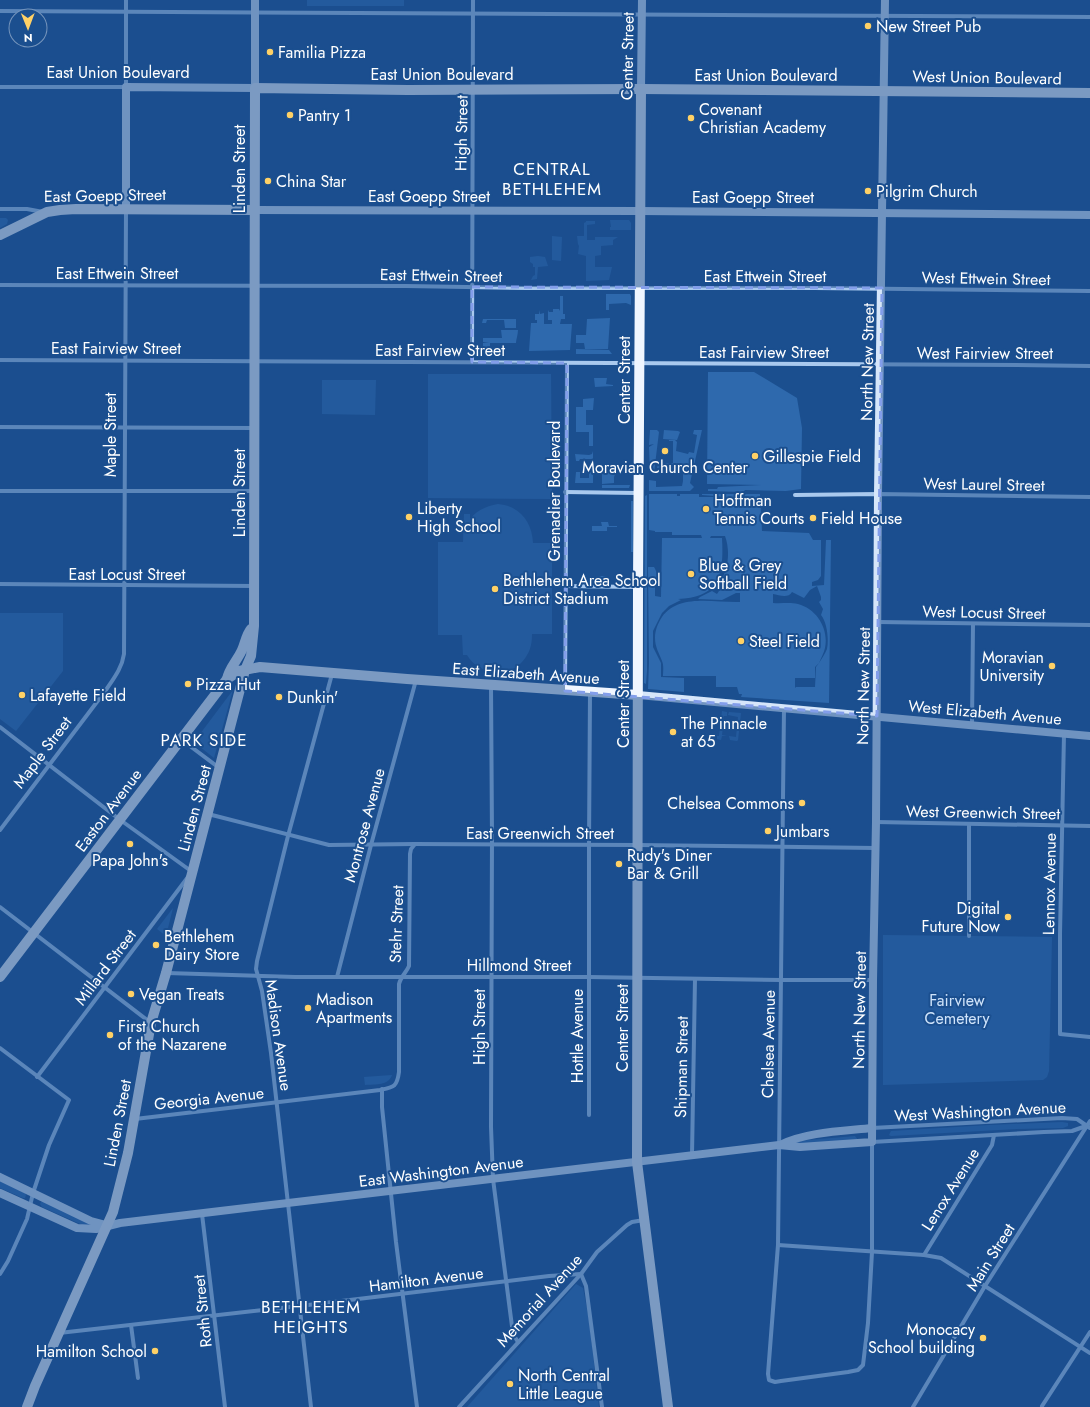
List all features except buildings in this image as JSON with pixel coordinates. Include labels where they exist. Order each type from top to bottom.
[{"type":"main road","name":"East Union Boulevard","points":[[255,88],[884,91]]},
{"type":"main road","name":"Linden Street","points":[[27,1407],[113,1212],[119,1191],[134,1119],[151,1023],[166,973],[246,670],[251,656],[254,626],[255,88]]},
{"type":"main road","name":"Center Street","points":[[641,89],[637,1162],[668,1407]]},
{"type":"main road","name":"West Union Boulevard","points":[[884,91],[1090,93]]},
{"type":"main road","name":"East Goepp Street","points":[[48,212],[76,208],[254,210]]},
{"type":"main road","points":[[0,235],[48,212]]},
{"type":"main road","points":[[227,679],[228,671],[242,650],[248,632],[254,626]]},
{"type":"main road","name":"East Elizabeth Avenue","points":[[246,670],[260,666],[332,674],[590,693],[638,695]]},
{"type":"main road","name":"Easton Avenue","points":[[0,977],[227,679],[239,671],[246,670]]},
{"type":"street","name":"Maple Street","points":[[0,830],[106,690],[121,666],[124,654],[126,0]]},
{"type":"street","name":"Linden Street","points":[[255,0],[255,88]]},
{"type":"street","name":"High Street","points":[[472,362],[473,0]]},
{"type":"street","name":"Center Street","points":[[641,89],[642,0]]},
{"type":"street","name":"North New Street","points":[[858,1370],[863,1365],[868,1323],[872,1252],[878,494],[885,0]]},
{"type":"street","points":[[0,11],[1090,17]]},
{"type":"street","name":"East Union Boulevard","points":[[0,87],[255,88]]},
{"type":"street","name":"East Goepp Street","points":[[0,209],[27,209],[48,212]]},
{"type":"street","name":"East Goepp Street","points":[[254,210],[640,211],[1090,215]]},
{"type":"street","name":"East Ettwein Street","points":[[0,285],[882,288]]},
{"type":"street","name":"West Ettwein Street","points":[[882,288],[1090,291]]},
{"type":"street","name":"East Fairview Street","points":[[0,360],[880,364]]},
{"type":"street","name":"Grenadier Boulevard","points":[[565,691],[565,492],[567,363]]},
{"type":"street","name":"West Fairview Street","points":[[880,364],[1090,366]]},
{"type":"street","points":[[0,427],[254,428]]},
{"type":"street","points":[[0,491],[254,491]]},
{"type":"street","points":[[565,492],[639,493]]},
{"type":"street","name":"West Laurel Street","points":[[795,495],[878,494],[1090,497]]},
{"type":"street","name":"East Locust Street","points":[[0,584],[254,586]]},
{"type":"street","points":[[565,586],[638,587]]},
{"type":"street","name":"West Locust Street","points":[[878,622],[1090,625]]},
{"type":"street","points":[[972,724],[973,624]]},
{"type":"street","name":"Madison Avenue","points":[[311,1407],[262,991],[259,975],[256,969],[288,836],[332,674]]},
{"type":"street","name":"Montrose Avenue","points":[[337,977],[371,845],[417,680]]},
{"type":"street","name":"High Street","points":[[491,686],[491,1127],[493,1179],[513,1334],[518,1342]]},
{"type":"street","name":"Hottle Avenue","points":[[589,1115],[588,977],[590,693]]},
{"type":"street","name":"East Elizabeth Avenue","points":[[638,695],[877,716]]},
{"type":"street","name":"Chelsea Avenue","points":[[784,708],[778,1245],[768,1374],[769,1380],[775,1382],[858,1370]]},
{"type":"street","name":"West Elizabeth Avenue","points":[[877,716],[1090,736]]},
{"type":"street","points":[[0,728],[119,819],[192,872]]},
{"type":"street","name":"Lennox Avenue","points":[[1064,734],[1060,937],[1060,1034],[1090,1037]]},
{"type":"street","points":[[181,740],[220,769]]},
{"type":"street","name":"East Greenwich Street","points":[[208,814],[288,836],[329,845],[492,844],[875,848]]},
{"type":"street","name":"West Greenwich Street","points":[[876,822],[1090,826]]},
{"type":"street","points":[[969,824],[969,936]]},
{"type":"street","name":"Stehr Street","points":[[382,1090],[392,1088],[398,1079],[399,984],[401,977],[409,966],[410,854],[411,849],[415,844]]},
{"type":"street","name":"Millard Street","points":[[37,1077],[192,872]]},
{"type":"street","points":[[0,907],[151,1023]]},
{"type":"street","name":"Hillmond Street","points":[[166,973],[337,977],[588,977],[873,980]]},
{"type":"street","name":"Shipman Street","points":[[692,1155],[695,979]]},
{"type":"street","points":[[0,1048],[37,1077],[70,1100],[49,1145],[26,1219],[17,1242],[0,1274]]},
{"type":"street","points":[[382,1090],[382,1107],[391,1191],[417,1407]]},
{"type":"street","name":"Georgia Avenue","points":[[134,1119],[382,1090]]},
{"type":"street","name":"West Washington Avenue","points":[[872,1128],[1062,1118],[1077,1119],[1088,1127]]},
{"type":"street","name":"Main Street","points":[[913,1407],[985,1286],[1088,1127],[1090,1121]]},
{"type":"street","name":"West Washington Avenue","points":[[872,1142],[1072,1131],[1088,1127]]},
{"type":"street","name":"East Washington Avenue","points":[[779,1145],[790,1139],[872,1128]]},
{"type":"street","name":"Lenox Avenue","points":[[924,1255],[992,1145],[994,1135]]},
{"type":"street","name":"East Washington Avenue","points":[[0,1193],[77,1228],[96,1229],[106,1226],[202,1213],[779,1145],[800,1147],[872,1142]]},
{"type":"street","name":"East Washington Avenue","points":[[0,1177],[92,1222],[106,1226]]},
{"type":"street","name":"Roth Street","points":[[202,1213],[225,1407]]},
{"type":"street","name":"Memorial Avenue","points":[[459,1407],[580,1274],[597,1252],[627,1225],[632,1222],[644,1220]]},
{"type":"street","points":[[778,1245],[924,1255],[941,1258],[1090,1353]]},
{"type":"street","points":[[580,1274],[586,1286],[602,1407]]},
{"type":"street","name":"Hamilton Avenue","points":[[59,1333],[549,1276],[580,1274]]},
{"type":"street","points":[[131,1325],[138,1378]]},
{"type":"street","points":[[1042,1406],[1090,1332]]},
{"type":"highlighted area","points":[[472,287],[882,288],[877,716],[565,691],[567,363],[472,362]]},
{"type":"green space","points":[[307,0],[404,0],[404,6],[307,6]]},
{"type":"green space","points":[[0,218],[6,218],[8,220],[7,224],[0,228]]},
{"type":"green space","points":[[610,220],[629,220],[631,223],[631,230],[610,230]]},
{"type":"green space","points":[[586,221],[595,221],[595,224],[587,225],[587,240],[595,240],[595,237],[618,237],[613,240],[613,245],[601,246],[601,255],[595,256],[595,267],[612,267],[609,280],[586,281],[586,256],[578,254],[579,246],[577,236],[584,236],[584,223]]},
{"type":"green space","points":[[552,236],[562,237],[561,261],[552,260]]},
{"type":"green space","points":[[530,257],[545,257],[548,266],[538,267],[537,279],[531,280],[535,275],[535,267],[533,267],[533,264],[530,262]]},
{"type":"green space","points":[[606,294],[630,294],[631,305],[626,303],[609,304],[609,310],[606,310]]},
{"type":"green space","points":[[560,296],[563,296],[563,314],[565,314],[565,319],[561,319],[560,324],[572,324],[570,350],[529,351],[531,323],[537,323],[537,320],[535,320],[535,314],[539,314],[540,310],[540,314],[544,313],[544,324],[552,324],[552,320],[548,320],[548,310],[549,312],[553,312],[553,309],[559,309],[560,311]]},
{"type":"green space","points":[[610,318],[608,349],[585,349],[584,343],[576,343],[576,335],[586,335],[587,319]]},
{"type":"green space","points":[[483,319],[516,319],[516,328],[505,328],[504,320],[487,320],[486,323],[482,323]]},
{"type":"green space","points":[[501,330],[518,330],[516,343],[490,343],[490,353],[483,353],[483,343],[489,343],[483,342],[483,338],[502,338]]},
{"type":"green space","points":[[576,349],[609,350],[612,354],[576,354]]},
{"type":"green space","name":"Gillespie Field","points":[[708,372],[754,372],[797,398],[802,428],[801,489],[786,491],[745,490],[743,492],[708,491],[708,489],[717,489],[718,487],[761,485],[707,484]]},
{"type":"green space","points":[[428,374],[551,374],[552,499],[428,498]]},
{"type":"green space","points":[[594,378],[607,378],[606,384],[613,386],[595,387]]},
{"type":"green space","points":[[322,380],[376,380],[375,415],[322,414]]},
{"type":"green space","points":[[594,398],[593,410],[586,410],[586,425],[593,425],[593,446],[589,446],[589,432],[576,432],[576,407],[583,407],[583,399]]},
{"type":"green space","points":[[650,430],[657,430],[659,432],[654,473],[650,473],[649,447],[654,444],[649,445]]},
{"type":"green space","points":[[664,430],[680,432],[677,440],[663,439]]},
{"type":"green space","points":[[694,430],[702,430],[690,483],[694,487],[690,491],[649,491],[649,480],[656,481],[656,487],[682,486],[683,468],[657,468],[658,464],[673,463],[673,441],[669,440],[675,440],[677,442],[676,451],[688,454],[689,452],[694,453],[697,435],[693,434]]},
{"type":"green space","points":[[593,451],[593,459],[580,459],[579,461],[576,461],[575,454],[589,455],[592,454]]},
{"type":"green space","points":[[593,466],[593,483],[575,483],[576,472],[580,472],[580,478],[589,478],[589,469]]},
{"type":"green space","points":[[602,472],[616,472],[614,483],[602,484]]},
{"type":"green space","points":[[602,485],[630,485],[629,488],[602,488]]},
{"type":"green space","points":[[649,494],[677,494],[677,496],[680,496],[680,494],[699,494],[699,497],[727,497],[702,494],[760,494],[762,531],[809,533],[813,540],[821,540],[821,576],[818,580],[812,582],[812,586],[824,585],[826,540],[831,540],[829,703],[741,697],[742,694],[739,694],[737,687],[716,687],[716,676],[663,676],[663,664],[656,647],[655,635],[659,622],[669,610],[688,602],[740,602],[740,593],[736,593],[722,600],[698,599],[712,591],[717,594],[719,591],[717,587],[724,575],[728,556],[725,536],[711,536],[710,538],[722,538],[722,562],[720,573],[711,588],[703,594],[678,599],[681,600],[669,606],[662,613],[653,631],[653,647],[661,663],[661,677],[684,678],[684,692],[648,689],[648,567],[654,567],[658,580],[655,581],[655,596],[661,597],[662,538],[702,538],[701,535],[672,535],[672,532],[655,532],[649,530]],"holes":[[[817,586],[821,597],[819,602],[823,609],[821,615],[826,626],[828,640],[827,649],[819,663],[825,650],[826,641],[820,621],[811,610],[798,604],[773,603],[773,594],[786,596],[792,592],[804,598],[810,590]],[[819,663],[816,667],[815,687],[795,688],[795,678],[815,678],[815,667]]]},
{"type":"green space","points":[[647,495],[646,684],[644,683],[645,496]]},
{"type":"green space","points":[[631,501],[633,501],[633,552],[631,552]]},
{"type":"green space","name":"Bethlehem Area School District Stadium","points":[[498,504],[513,508],[523,516],[530,528],[533,543],[552,543],[552,634],[532,634],[529,650],[521,663],[506,671],[497,672],[480,668],[467,655],[463,655],[462,635],[438,635],[438,542],[463,542],[464,514],[470,514],[470,519],[482,509]]},
{"type":"green space","points":[[601,522],[608,522],[609,526],[617,527],[607,527],[607,531],[592,531],[592,526],[602,526]]},
{"type":"green space","points":[[607,576],[607,582],[595,582],[595,577]]},
{"type":"green space","name":"Lafayette Field","points":[[0,613],[63,613],[63,671],[16,731],[0,719]]},
{"type":"green space","points":[[233,690],[214,758],[194,742]]},
{"type":"green space","points":[[722,711],[727,712],[727,716],[724,716],[722,735],[727,736],[722,736],[721,740],[717,739],[717,736],[719,736]]},
{"type":"green space","points":[[729,712],[741,713],[737,741],[730,740],[729,736],[736,737],[738,717],[728,715]]},
{"type":"green space","points":[[173,908],[166,936],[157,929]]},
{"type":"green space","name":"Fairview Cemetery","points":[[883,935],[1052,937],[1049,1071],[1047,1077],[1043,1080],[883,1085]]},
{"type":"green space","points":[[392,1075],[385,1083],[365,1085],[364,1077]]},
{"type":"green space","points":[[1062,1122],[1068,1123],[1068,1126],[1063,1128],[889,1135],[891,1131]]},
{"type":"green space","points":[[855,1136],[858,1140],[794,1144],[796,1141]]},
{"type":"green space","points":[[0,1181],[25,1193],[25,1198],[0,1188]]},
{"type":"green space","points":[[44,1201],[94,1226],[87,1227],[42,1207],[40,1204]]},
{"type":"green space","points":[[576,1284],[583,1288],[589,1320],[599,1407],[467,1407]]},
{"type":"place","name":"New Street Pub","points":[[868,26]]},
{"type":"place","name":"Familia Pizza","points":[[270,52]]},
{"type":"place","name":"Pantry 1","points":[[290,115]]},
{"type":"place","name":"Covenant Christian Academy","points":[[691,118]]},
{"type":"place","name":"China Star","points":[[268,181]]},
{"type":"place","name":"Pilgrim Church","points":[[868,191]]},
{"type":"place","name":"Moravian Church Center","points":[[665,451]]},
{"type":"place","name":"Gillespie Field","points":[[755,456]]},
{"type":"place","name":"Hoffman Tennis Courts","points":[[706,509]]},
{"type":"place","name":"Liberty High School","points":[[409,517]]},
{"type":"place","name":"Field House","points":[[813,518]]},
{"type":"place","name":"Blue & Grey Softball Field","points":[[691,574]]},
{"type":"place","name":"Bethlehem Area School District Stadium","points":[[495,589]]},
{"type":"place","name":"Steel Field","points":[[741,641]]},
{"type":"place","name":"Moravian University","points":[[1052,666]]},
{"type":"place","name":"Pizza Hut","points":[[188,684]]},
{"type":"place","name":"Lafayette Field","points":[[22,695]]},
{"type":"place","name":"Dunkin'","points":[[279,697]]},
{"type":"place","name":"The Pinnacle at 65","points":[[673,732]]},
{"type":"place","name":"Chelsea Commons","points":[[802,803]]},
{"type":"place","name":"Jumbars","points":[[768,831]]},
{"type":"place","name":"Papa John's","points":[[130,844]]},
{"type":"place","name":"Rudy's Diner Bar & Grill","points":[[619,864]]},
{"type":"place","name":"Digital Future Now","points":[[1008,917]]},
{"type":"place","name":"Bethlehem Dairy Store","points":[[156,945]]},
{"type":"place","name":"Vegan Treats","points":[[131,994]]},
{"type":"place","name":"Madison Apartments","points":[[308,1008]]},
{"type":"place","name":"First Church of the Nazarene","points":[[110,1035]]},
{"type":"place","name":"Monocacy School building","points":[[983,1338]]},
{"type":"place","name":"Hamilton School","points":[[155,1351]]},
{"type":"place","name":"North Central Little League","points":[[510,1384]]},
{"type":"district","name":"CENTRAL BETHLEHEM","points":[[552,179]]},
{"type":"district","name":"PARK SIDE","points":[[204,740]]},
{"type":"district","name":"BETHLEHEM HEIGHTS","points":[[311,1317]]}]
